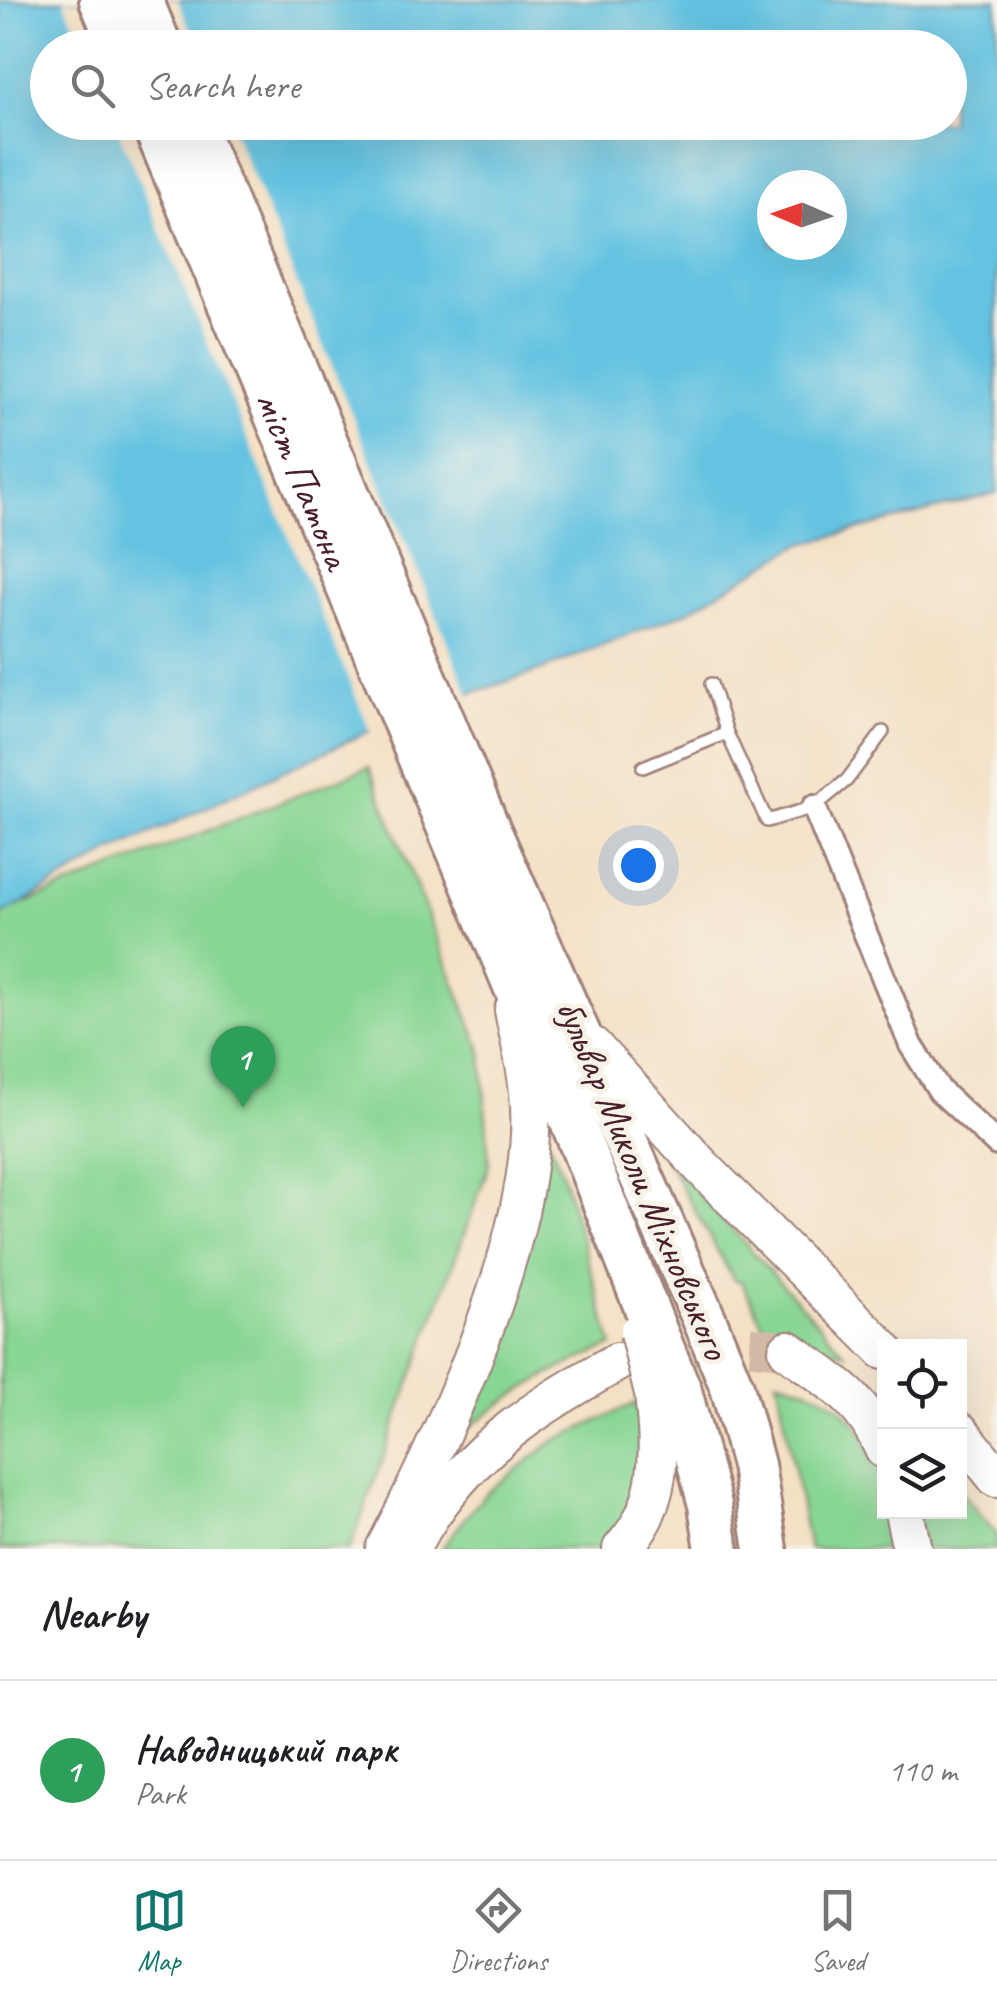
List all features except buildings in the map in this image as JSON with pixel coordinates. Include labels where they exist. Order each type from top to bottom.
[{"type":"highway","points":[[101,0],[114,30]]},
{"type":"highway","points":[[141,0],[154,30]]},
{"type":"highway","name":"міст Патона","points":[[161,140],[469,829]]},
{"type":"highway","name":"міст Патона","points":[[199,140],[469,829]]},
{"type":"highway","name":"бульвар Миколи Міхновського","points":[[469,829],[506,964],[614,1228],[637,1341],[667,1393],[710,1504],[716,1549]]},
{"type":"highway","name":"бульвар Миколи Міхновського","points":[[469,829],[578,1030],[705,1321],[732,1387],[753,1464],[766,1549]]},
{"type":"main road","points":[[385,1549],[434,1448],[485,1322],[518,1220],[530,1096],[506,964]]},
{"type":"main road","points":[[578,1030],[701,1166],[877,1343]]},
{"type":"main road","points":[[406,1507],[459,1446],[515,1403],[637,1341]]},
{"type":"main road","points":[[410,1549],[449,1486],[492,1444],[540,1406],[637,1341]]},
{"type":"main road","points":[[877,1392],[854,1376],[788,1350],[845,1390],[864,1412],[877,1436]]},
{"type":"main road","points":[[622,1549],[646,1510],[660,1455],[667,1393]]},
{"type":"main road","points":[[967,1426],[997,1451]]},
{"type":"main road","points":[[967,1441],[997,1478]]},
{"type":"main road","points":[[967,1474],[997,1509]]},
{"type":"main road","points":[[906,1519],[912,1549]]},
{"type":"street","points":[[814,807],[911,1044],[940,1091],[997,1144]]},
{"type":"lane","points":[[712,684],[727,733],[767,821],[814,807],[848,780],[883,732]]},
{"type":"lane","points":[[642,767],[727,733]]},
{"type":"green space","points":[[369,767],[482,1052],[489,1165],[350,1549],[0,1549],[0,913]]},
{"type":"green space","points":[[541,1122],[561,1170],[613,1346],[524,1389],[444,1449]]},
{"type":"green space","points":[[663,1154],[845,1353],[768,1335],[741,1281],[734,1280]]},
{"type":"green space","points":[[777,1379],[823,1396],[860,1430],[877,1465],[877,1519],[890,1519],[896,1549],[809,1549]]},
{"type":"green space","points":[[636,1403],[646,1438],[641,1499],[605,1549],[441,1549],[484,1495],[554,1441]]},
{"type":"green space","points":[[967,1499],[997,1535],[997,1549],[924,1549],[918,1519],[967,1519]]},
{"type":"water","points":[[0,0],[997,0],[997,493],[799,545],[686,612],[542,670],[417,711],[111,852],[0,916]]},
{"type":"pier","points":[[64,0],[178,0],[191,30],[76,30]]},
{"type":"pier","points":[[122,140],[237,140],[471,699],[372,735]]},
{"type":"tunnel","points":[[637,1356],[712,1345],[788,1350]]},
{"type":"place","name":"Наводницький парк","points":[[243,1108]]}]
